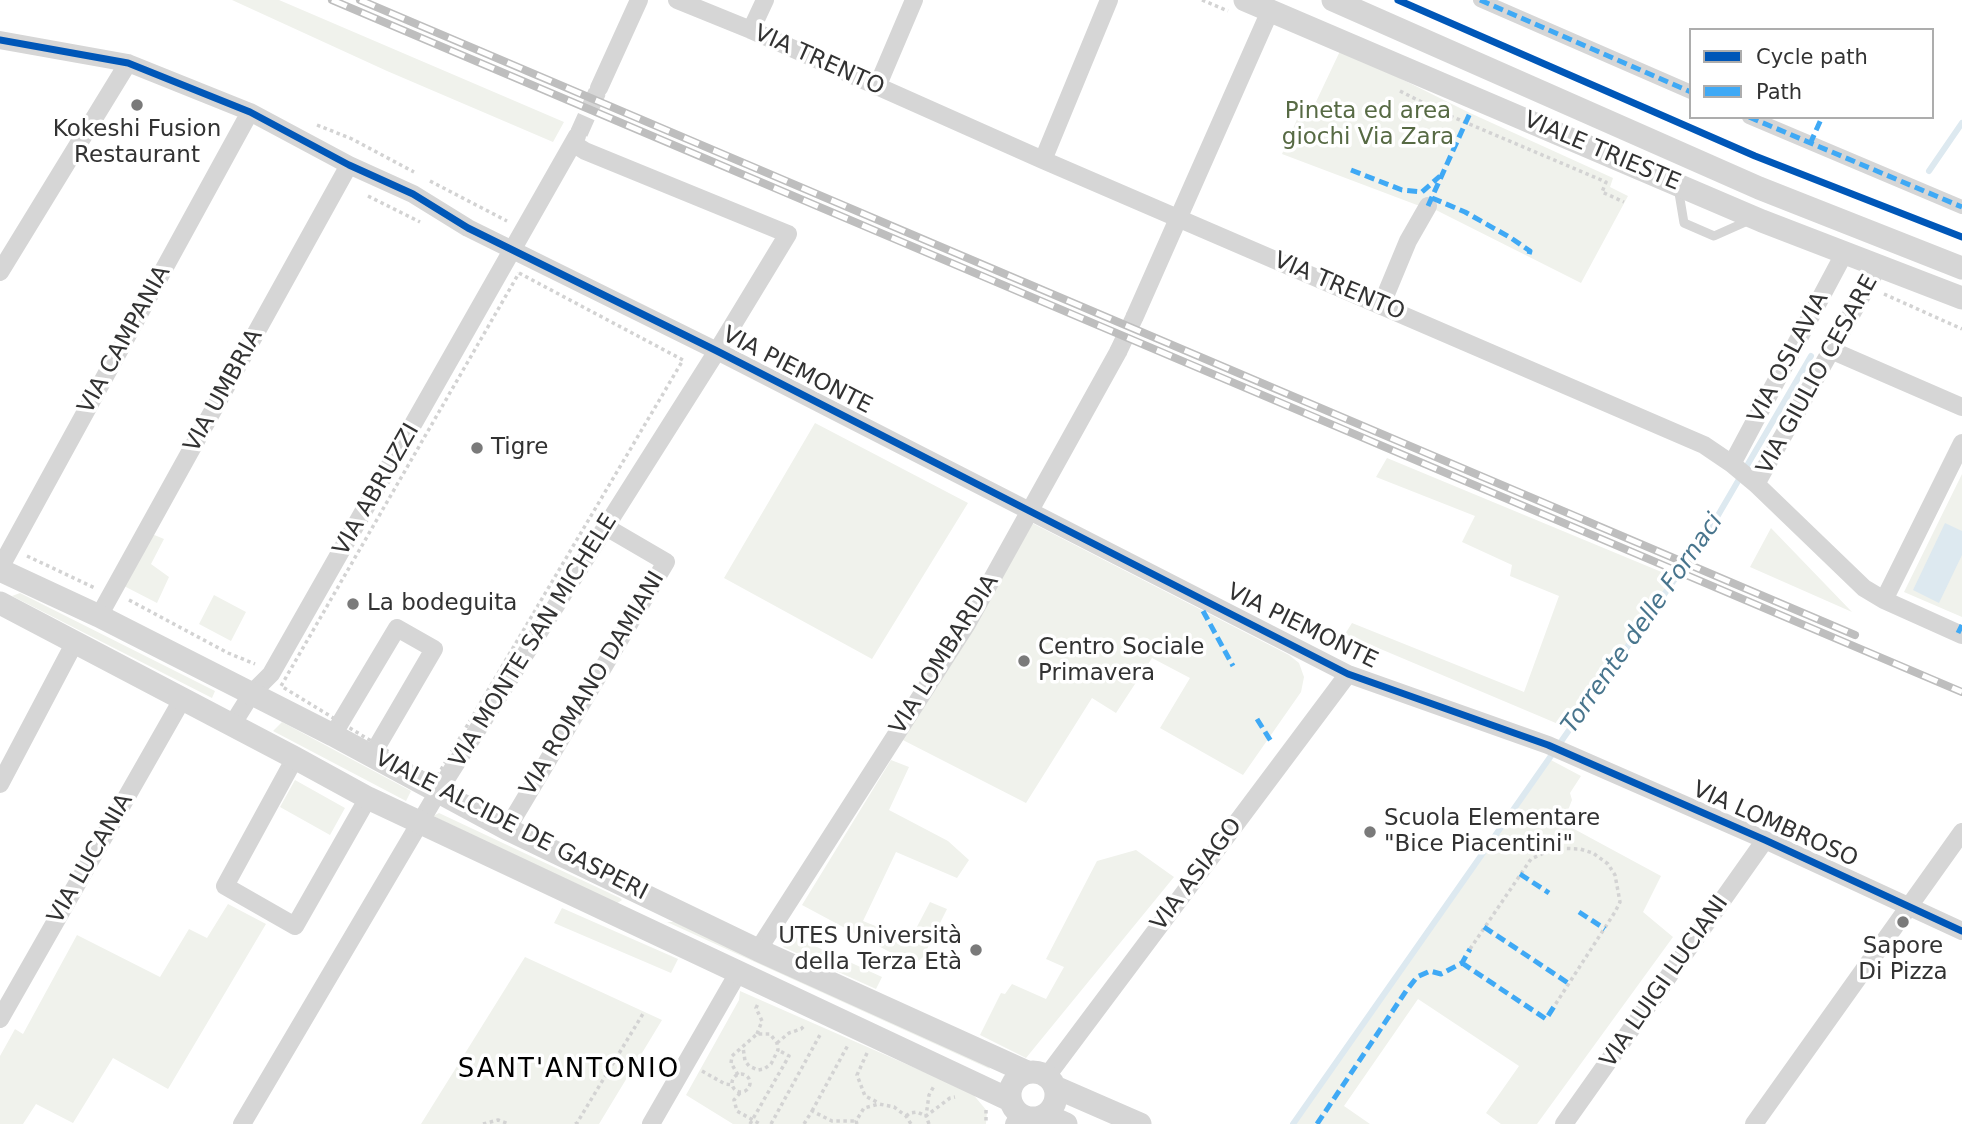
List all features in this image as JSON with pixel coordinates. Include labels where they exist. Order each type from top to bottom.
[{"type":"street","points":[[599,88],[639,0]]},
{"type":"street","name":"VIA TRENTO","points":[[677,0],[1694,440],[1732,464],[1756,484],[1849,575],[1884,600],[1962,635]]},
{"type":"street","points":[[751,30],[765,0]]},
{"type":"street","points":[[877,87],[914,0]]},
{"type":"street","points":[[1043,160],[1110,0]]},
{"type":"street","name":"VIALE TRIESTE","points":[[1333,0],[1759,188],[1962,268]]},
{"type":"street","points":[[1480,0],[1689,91]]},
{"type":"street","name":"VIALE TRIESTE","points":[[1239,7],[1270,11],[1471,111],[1678,185],[1755,218],[1962,298]]},
{"type":"street","points":[[1135,316],[1270,11]]},
{"type":"street","name":"VIA PIEMONTE","points":[[0,40],[128,63],[250,112],[349,165],[413,194],[468,228],[717,351],[1348,674],[1572,756]]},
{"type":"street","points":[[0,272],[128,63]]},
{"type":"street","name":"VIA CAMPANIA","points":[[0,569],[250,112]]},
{"type":"street","points":[[1754,119],[1962,207]]},
{"type":"street","name":"VIA MONTE SAN MICHELE","points":[[243,1124],[438,792],[788,234],[585,151],[576,139]]},
{"type":"street","name":"VIA ABRUZZI","points":[[232,725],[252,693],[271,674],[576,139]]},
{"type":"street","name":"VIA UMBRIA","points":[[99,616],[349,165]]},
{"type":"street","points":[[1381,306],[1408,241],[1428,206]]},
{"type":"street","name":"VIA OSLAVIA","points":[[1732,464],[1846,252]]},
{"type":"street","name":"VIA GIULIO CESARE","points":[[1756,484],[1880,265]]},
{"type":"street","points":[[1832,351],[1962,407]]},
{"type":"street","name":"VIA LOMBARDIA","points":[[758,950],[967,624],[1118,352]]},
{"type":"street","points":[[1884,600],[1962,443]]},
{"type":"street","name":"VIA ROMANO DAMIANI","points":[[506,829],[666,562],[606,527]]},
{"type":"street","name":"VIALE ALCIDE DE GASPERI","points":[[0,569],[252,693],[336,729],[375,750],[438,792],[506,829],[758,950],[1140,1124]]},
{"type":"street","name":"VIALE ALCIDE DE GASPERI","points":[[0,603],[368,798],[738,973],[1015,1113]]},
{"type":"street","points":[[336,729],[397,628],[434,649],[375,750]]},
{"type":"street","points":[[0,784],[75,642]]},
{"type":"street","name":"VIA ASIAGO","points":[[1043,1078],[1348,674]]},
{"type":"street","name":"VIA LUCANIA","points":[[0,1019],[183,698]]},
{"type":"street","name":"VIA LOMBROSO","points":[[1572,756],[1765,840],[1962,931]]},
{"type":"street","points":[[295,758],[225,886],[295,926],[368,798]]},
{"type":"street","points":[[1754,1124],[1962,832]]},
{"type":"street","name":"VIA LUIGI LUCIANI","points":[[1564,1124],[1765,840]]},
{"type":"street","points":[[651,1124],[738,973]]},
{"type":"street","points":[[1017,1078],[1043,1078],[1055,1103],[1056,1119],[1032,1119],[1015,1113],[1013,1084],[1017,1078]]},
{"type":"lane","points":[[1678,185],[1684,223],[1714,236],[1755,218]]},
{"type":"path","points":[[1202,0],[1239,7]]},
{"type":"path","points":[[1471,111],[1606,182],[1602,192],[1624,202]]},
{"type":"path","points":[[313,124],[352,139],[516,226]]},
{"type":"path","points":[[361,192],[429,227]]},
{"type":"path","points":[[519,273],[682,360],[435,780],[336,729],[281,686],[519,273]]},
{"type":"path","points":[[1879,292],[1962,328]]},
{"type":"path","points":[[25,555],[95,589]]},
{"type":"path","points":[[129,600],[228,653],[260,666]]},
{"type":"path","points":[[1470,949],[1531,859],[1555,848],[1580,849],[1593,853],[1608,864],[1615,874],[1620,902],[1555,1005]]},
{"type":"path","points":[[757,1034],[762,1021],[756,1008],[760,1000]]},
{"type":"path","points":[[575,1124],[644,1012]]},
{"type":"path","points":[[777,1043],[789,1032],[801,1030],[806,1020]]},
{"type":"path","points":[[771,1124],[824,1028]]},
{"type":"path","points":[[738,1075],[731,1063],[732,1056],[757,1034],[767,1032],[777,1043],[778,1050],[771,1064],[758,1070],[745,1061],[743,1047]]},
{"type":"path","points":[[804,1124],[851,1040]]},
{"type":"path","points":[[870,1048],[857,1075],[865,1096],[879,1104],[894,1107],[906,1116],[911,1124]]},
{"type":"path","points":[[751,1122],[789,1056],[778,1050]]},
{"type":"path","points":[[700,1070],[725,1084],[733,1085]]},
{"type":"path","points":[[738,1075],[733,1085],[740,1093]]},
{"type":"path","points":[[738,1075],[746,1076],[750,1084],[748,1089],[734,1100],[737,1111],[751,1122],[760,1124]]},
{"type":"path","points":[[929,1124],[926,1116],[929,1095],[939,1079]]},
{"type":"path","points":[[926,1116],[950,1098],[961,1096]]},
{"type":"path","points":[[812,1111],[832,1121],[857,1123],[863,1108],[879,1104]]},
{"type":"path","points":[[906,1116],[917,1112],[926,1116]]},
{"type":"path","points":[[483,1124],[498,1120],[509,1124]]},
{"type":"green space","points":[[232,0],[279,0],[564,122],[553,142],[387,71]]},
{"type":"green space","name":"Pineta ed area giochi Via Zara","points":[[1341,49],[1470,113],[1613,178],[1610,187],[1628,196],[1581,283],[1428,206],[1417,205],[1282,154],[1301,110],[1314,106]]},
{"type":"green space","points":[[815,423],[968,503],[872,659],[724,578]]},
{"type":"green space","points":[[1387,458],[1676,578],[1570,729],[1345,634],[1352,623],[1524,692],[1559,596],[1510,576],[1512,565],[1462,542],[1475,516],[1376,477]]},
{"type":"green space","points":[[1962,474],[1962,617],[1904,592]]},
{"type":"green space","points":[[1032,523],[1289,655],[1299,663],[1304,677],[1301,692],[1243,775],[1160,728],[1190,678],[1152,658],[1116,713],[1092,698],[1026,803],[895,736]]},
{"type":"green space","points":[[1771,528],[1852,612],[1750,567]]},
{"type":"green space","points":[[152,534],[164,539],[151,564],[169,577],[157,603],[124,586]]},
{"type":"green space","points":[[20,593],[215,691],[212,698],[12,596]]},
{"type":"green space","points":[[214,595],[246,612],[231,641],[199,624]]},
{"type":"green space","points":[[282,722],[411,791],[406,801],[273,731]]},
{"type":"green space","points":[[1549,759],[1581,776],[1570,793],[1572,800],[1563,823],[1661,876],[1643,912],[1673,937],[1537,1124],[1501,1124],[1486,1113],[1519,1066],[1418,999],[1344,1106],[1370,1124],[1293,1124]]},
{"type":"green space","points":[[891,760],[909,767],[889,810],[948,841],[969,860],[957,878],[896,852],[863,921],[910,940],[930,902],[947,909],[923,957],[914,965],[802,905]]},
{"type":"green space","points":[[295,780],[345,808],[330,835],[280,807]]},
{"type":"green space","points":[[439,813],[622,900],[616,904],[433,816]]},
{"type":"green space","points":[[1136,850],[1174,877],[1026,1058],[980,1035],[1001,993],[1005,994],[1012,984],[1046,999],[1064,967],[1046,959],[1097,861]]},
{"type":"green space","points":[[228,904],[266,924],[168,1089],[113,1058],[73,1123],[36,1104],[23,1124],[0,1124],[0,1056],[15,1029],[23,1034],[77,935],[160,977],[189,929],[207,938]]},
{"type":"green space","points":[[562,908],[678,959],[671,973],[554,923]]},
{"type":"green space","points":[[667,922],[674,922],[987,1063],[990,1069]]},
{"type":"green space","points":[[791,935],[882,977],[876,989],[783,947]]},
{"type":"green space","points":[[525,957],[662,1020],[599,1124],[421,1124]]},
{"type":"green space","points":[[740,991],[972,1093],[987,1111],[986,1124],[733,1124],[686,1095],[739,1000]]},
{"type":"shaded area","points":[[1945,523],[1962,531],[1962,555],[1939,603],[1913,590]]},
{"type":"waterway","name":"Torrente delle Fornaci","points":[[1929,171],[1962,123]]},
{"type":"waterway","name":"Torrente delle Fornaci","points":[[1293,1124],[1710,529],[1811,356]]},
{"type":"tunnel","points":[[579,133],[599,88]]},
{"type":"tunnel","points":[[1118,352],[1135,316]]},
{"type":"railway","points":[[332,0],[1962,692]]},
{"type":"railway","points":[[360,0],[1855,635]]},
{"type":"marked path","points":[[1480,0],[1689,91]]},
{"type":"marked path","points":[[1428,206],[1470,113]]},
{"type":"marked path","points":[[1754,119],[1962,207]]},
{"type":"marked path","points":[[1810,144],[1821,119]]},
{"type":"marked path","points":[[1351,170],[1402,190],[1422,192],[1440,176]]},
{"type":"marked path","points":[[1432,198],[1465,212],[1511,238],[1530,251],[1528,258]]},
{"type":"marked path","points":[[1203,611],[1233,666]]},
{"type":"marked path","points":[[1958,633],[1962,625]]},
{"type":"marked path","points":[[1257,719],[1272,743]]},
{"type":"marked path","points":[[1520,874],[1549,893]]},
{"type":"marked path","points":[[1579,912],[1605,929]]},
{"type":"marked path","points":[[1484,927],[1568,983]]},
{"type":"marked path","points":[[1317,1124],[1417,977],[1430,971],[1441,974],[1462,963],[1470,949]]},
{"type":"marked path","points":[[1462,963],[1546,1019],[1555,1005]]},
{"type":"cycle path","points":[[1398,0],[1755,156],[1962,237]]},
{"type":"cycle path","points":[[0,40],[128,63],[250,112],[349,165],[413,194],[468,228],[717,351],[1348,674],[1548,745],[1765,840],[1962,931]]},
{"type":"place","name":"Kokeshi Fusion Restaurant","points":[[137,105]]},
{"type":"place","name":"Tigre","points":[[477,448]]},
{"type":"place","name":"La bodeguita","points":[[353,604]]},
{"type":"place","name":"Centro Sociale Primavera","points":[[1024,661]]},
{"type":"place","name":"Scuola Elementare \"Bice Piacentini\"","points":[[1370,832]]},
{"type":"place","name":"Sapore Di Pizza","points":[[1903,922]]},
{"type":"place","name":"UTES Università della Terza Età","points":[[976,950]]},
{"type":"district","name":"SANT'ANTONIO","points":[[569,1070]]}]
